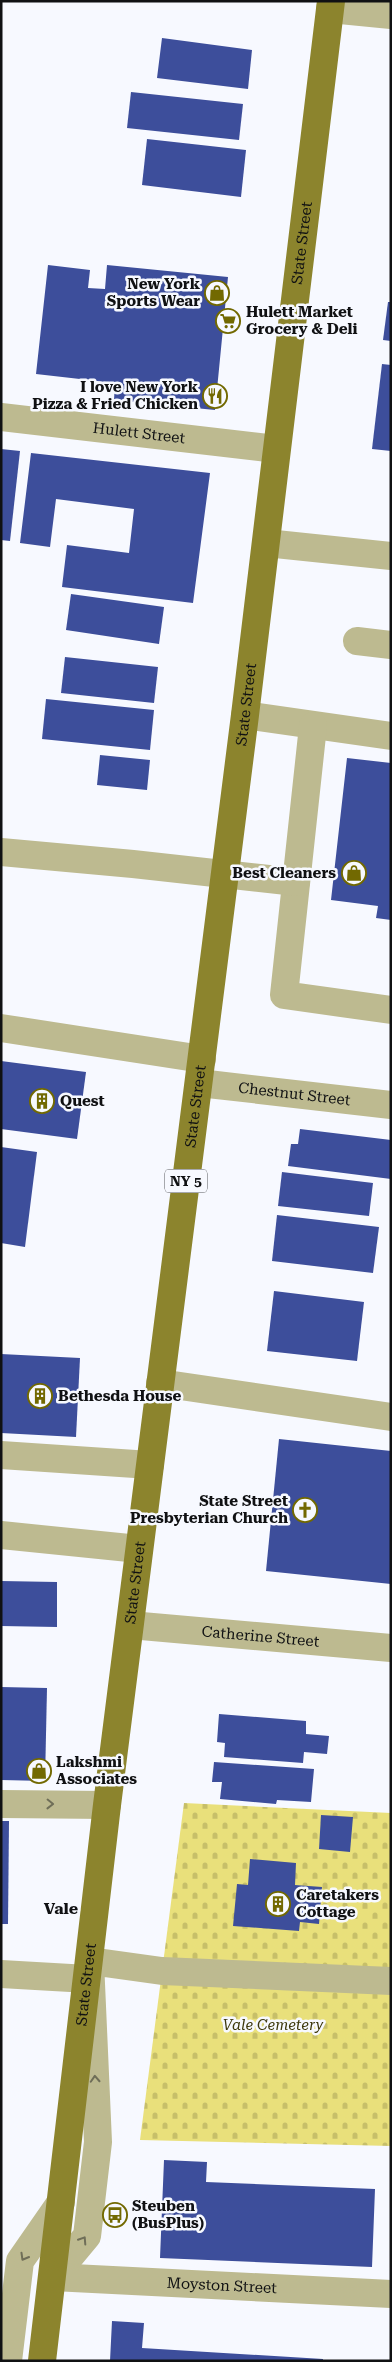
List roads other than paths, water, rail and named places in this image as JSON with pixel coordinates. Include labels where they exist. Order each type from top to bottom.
[{"type":"main road","name":"State Street","points":[[42,2361],[107,1805],[245,715],[331,5]]},
{"type":"street","points":[[331,5],[391,15]]},
{"type":"street","name":"Hulett Street","points":[[1,417],[276,449]]},
{"type":"street","points":[[266,543],[391,556]]},
{"type":"street","points":[[358,641],[391,645]]},
{"type":"street","points":[[245,715],[391,736]]},
{"type":"street","points":[[313,726],[284,995],[391,1010]]},
{"type":"street","points":[[1,852],[296,882]]},
{"type":"street","name":"Chestnut Street","points":[[1,1028],[200,1071],[391,1105]]},
{"type":"street","points":[[160,1384],[391,1417]]},
{"type":"street","points":[[1,1455],[150,1465]]},
{"type":"street","points":[[1,1536],[139,1549]]},
{"type":"street","name":"Catherine Street","points":[[130,1625],[391,1648]]},
{"type":"street","points":[[1,1804],[107,1805]]},
{"type":"street","points":[[1,1974],[89,1970],[162,1971],[391,1980]]},
{"type":"street","points":[[53,2277],[87,2236],[98,2142],[89,1970]]},
{"type":"street","points":[[8,2361],[20,2261],[61,2202]]},
{"type":"street","name":"Moyston Street","points":[[53,2277],[391,2294]]},
{"type":"place","name":"New York Sports Wear","points":[[217,293]]},
{"type":"place","name":"Hulett Market Grocery & Deli","points":[[228,321]]},
{"type":"place","name":"I love New York Pizza & Fried Chicken","points":[[215,396]]},
{"type":"place","name":"Best Cleaners","points":[[354,873]]},
{"type":"place","name":"Quest","points":[[42,1101]]},
{"type":"place","name":"Bethesda House","points":[[40,1396]]},
{"type":"place","name":"State Street Presbyterian Church","points":[[305,1510]]},
{"type":"place","name":"Lakshmi Associates","points":[[39,1771]]},
{"type":"place","name":"Caretakers Cottage","points":[[278,1904]]},
{"type":"place","name":"Steuben (BusPlus)","points":[[115,2215]]},
{"type":"district","name":"Vale","points":[[61,1908]]},
{"type":"park label","name":"Vale Cemetery","points":[[273,2025]]}]
